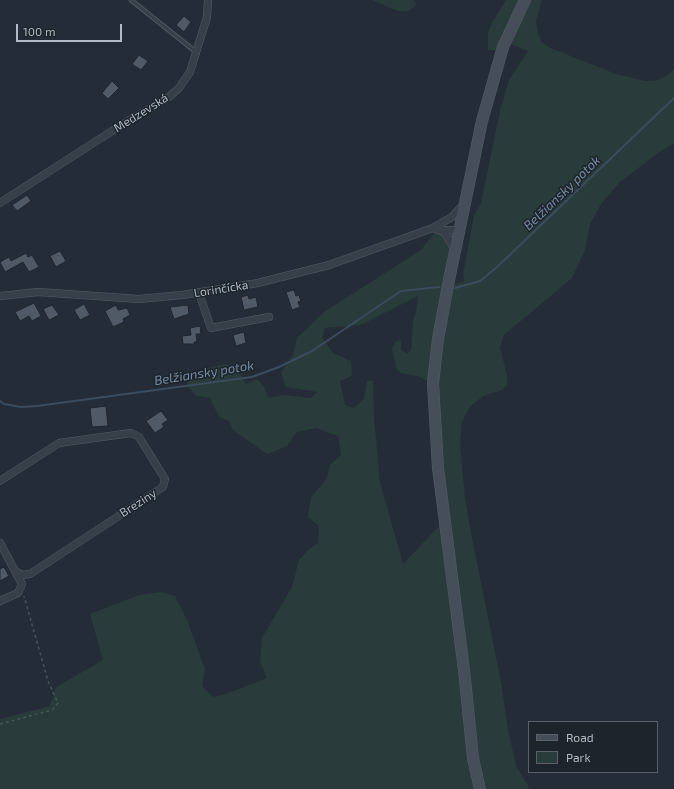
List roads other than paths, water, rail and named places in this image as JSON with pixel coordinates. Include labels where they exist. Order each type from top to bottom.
[{"type":"main road","points":[[480,789],[471,741],[464,670],[438,468],[433,406],[435,360],[465,202],[492,82],[512,26],[524,0]]},
{"type":"street","name":"Medzevská","points":[[0,203],[169,98],[190,72],[207,17],[208,0]]},
{"type":"street","name":"Lorinčícka","points":[[0,296],[38,292],[139,299],[199,293],[258,283],[310,271],[433,228],[457,213],[465,202]]},
{"type":"street","points":[[446,221],[460,227]]},
{"type":"street","points":[[433,228],[441,230],[460,227]]},
{"type":"street","points":[[441,230],[449,239],[455,252]]},
{"type":"street","points":[[199,293],[211,328],[269,317]]},
{"type":"street","name":"Breziny","points":[[0,481],[58,443],[131,433],[139,437],[165,479],[163,487],[30,574],[22,575],[16,572]]},
{"type":"street","points":[[0,543],[22,584],[18,593],[0,601]]},
{"type":"lane","points":[[130,0],[196,52]]},
{"type":"waterway","name":"Belžiansky potok","points":[[455,288],[480,281],[497,267],[674,98]]},
{"type":"waterway","name":"Belžiansky potok","points":[[0,401],[4,404],[21,407],[37,406],[252,377],[279,367],[312,351],[401,291],[439,287]]}]
